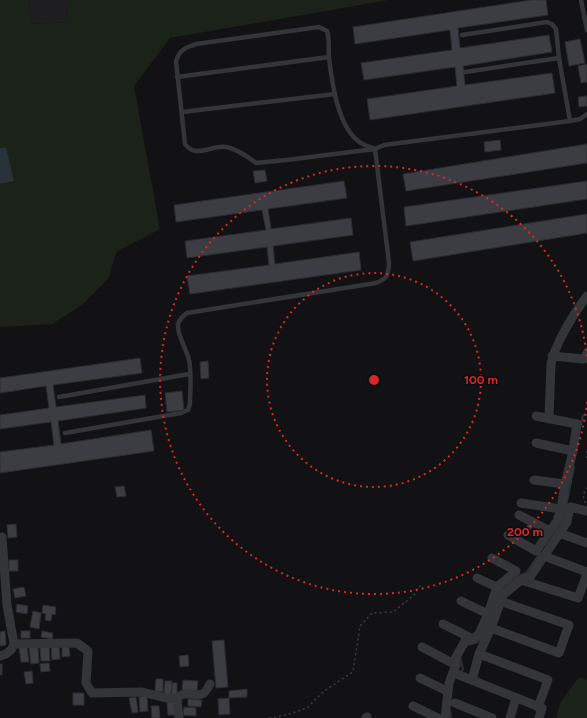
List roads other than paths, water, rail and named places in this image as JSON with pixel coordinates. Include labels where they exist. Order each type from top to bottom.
[{"type":"street","points":[[549,419],[550,364],[552,356],[576,310],[587,296]]},
{"type":"street","points":[[552,356],[584,360],[587,353]]},
{"type":"street","points":[[536,416],[577,424],[573,451],[556,521],[555,532]]},
{"type":"street","points":[[536,443],[573,451]]},
{"type":"street","points":[[534,480],[565,484]]},
{"type":"street","points":[[521,503],[560,509],[570,507],[587,511]]},
{"type":"street","points":[[472,680],[479,654],[491,628],[502,595],[521,580],[530,577],[540,553],[555,532],[567,522],[570,507]]},
{"type":"street","points":[[519,515],[555,532],[587,543]]},
{"type":"street","points":[[508,535],[540,553],[587,573],[578,598],[521,580]]},
{"type":"street","points":[[0,656],[11,650],[14,644],[7,605],[2,537]]},
{"type":"street","points":[[445,718],[449,683],[457,672],[455,659],[465,641],[473,639],[479,634],[488,614],[497,587],[516,571],[492,558]]},
{"type":"street","points":[[477,578],[497,587]]},
{"type":"street","points":[[461,601],[488,614]]},
{"type":"street","points":[[491,628],[559,653],[569,625],[500,601]]},
{"type":"street","points":[[443,624],[473,639]]},
{"type":"street","points":[[14,644],[77,643],[88,651],[86,683],[92,693],[142,692],[177,699]]},
{"type":"street","points":[[422,647],[457,672],[472,680],[542,708],[539,718]]},
{"type":"street","points":[[479,654],[548,680],[538,707]]},
{"type":"street","points":[[420,678],[447,691]]},
{"type":"street","points":[[179,718],[177,699],[179,695],[183,693],[202,694],[210,684]]},
{"type":"street","points":[[510,718],[516,698]]},
{"type":"street","points":[[455,704],[492,718]]},
{"type":"street","points":[[413,706],[438,718]]},
{"type":"lane","points":[[580,0],[587,30]]},
{"type":"lane","points":[[462,34],[547,22],[552,24],[556,29],[559,58],[570,121]]},
{"type":"lane","points":[[375,149],[361,144],[351,134],[345,124],[335,94],[329,57],[329,37],[327,30],[319,27],[196,44],[185,48],[178,53],[176,61],[177,77],[185,144],[189,150],[194,152],[225,147],[245,154],[256,162],[286,160],[375,149],[384,145],[570,121],[580,119],[587,114]]},
{"type":"lane","points":[[177,77],[329,57]]},
{"type":"lane","points":[[465,72],[559,58]]},
{"type":"lane","points":[[182,112],[335,94]]},
{"type":"lane","points":[[65,433],[181,413],[188,410],[190,404],[190,362],[188,353],[178,331],[180,319],[187,313],[376,283],[384,280],[388,274],[389,263],[375,149]]},
{"type":"lane","points":[[59,397],[189,374]]},
{"type":"waterway","points":[[581,425],[583,415]]},
{"type":"waterway","points":[[566,506],[574,467]]},
{"type":"waterway","points":[[561,523],[564,514]]},
{"type":"waterway","points":[[499,592],[518,576],[526,573],[540,553]]},
{"type":"waterway","points":[[466,647],[467,645],[478,642],[482,637]]},
{"type":"waterway","points":[[460,657],[463,669],[461,672]]},
{"type":"waterway","points":[[450,711],[451,718]]}]
